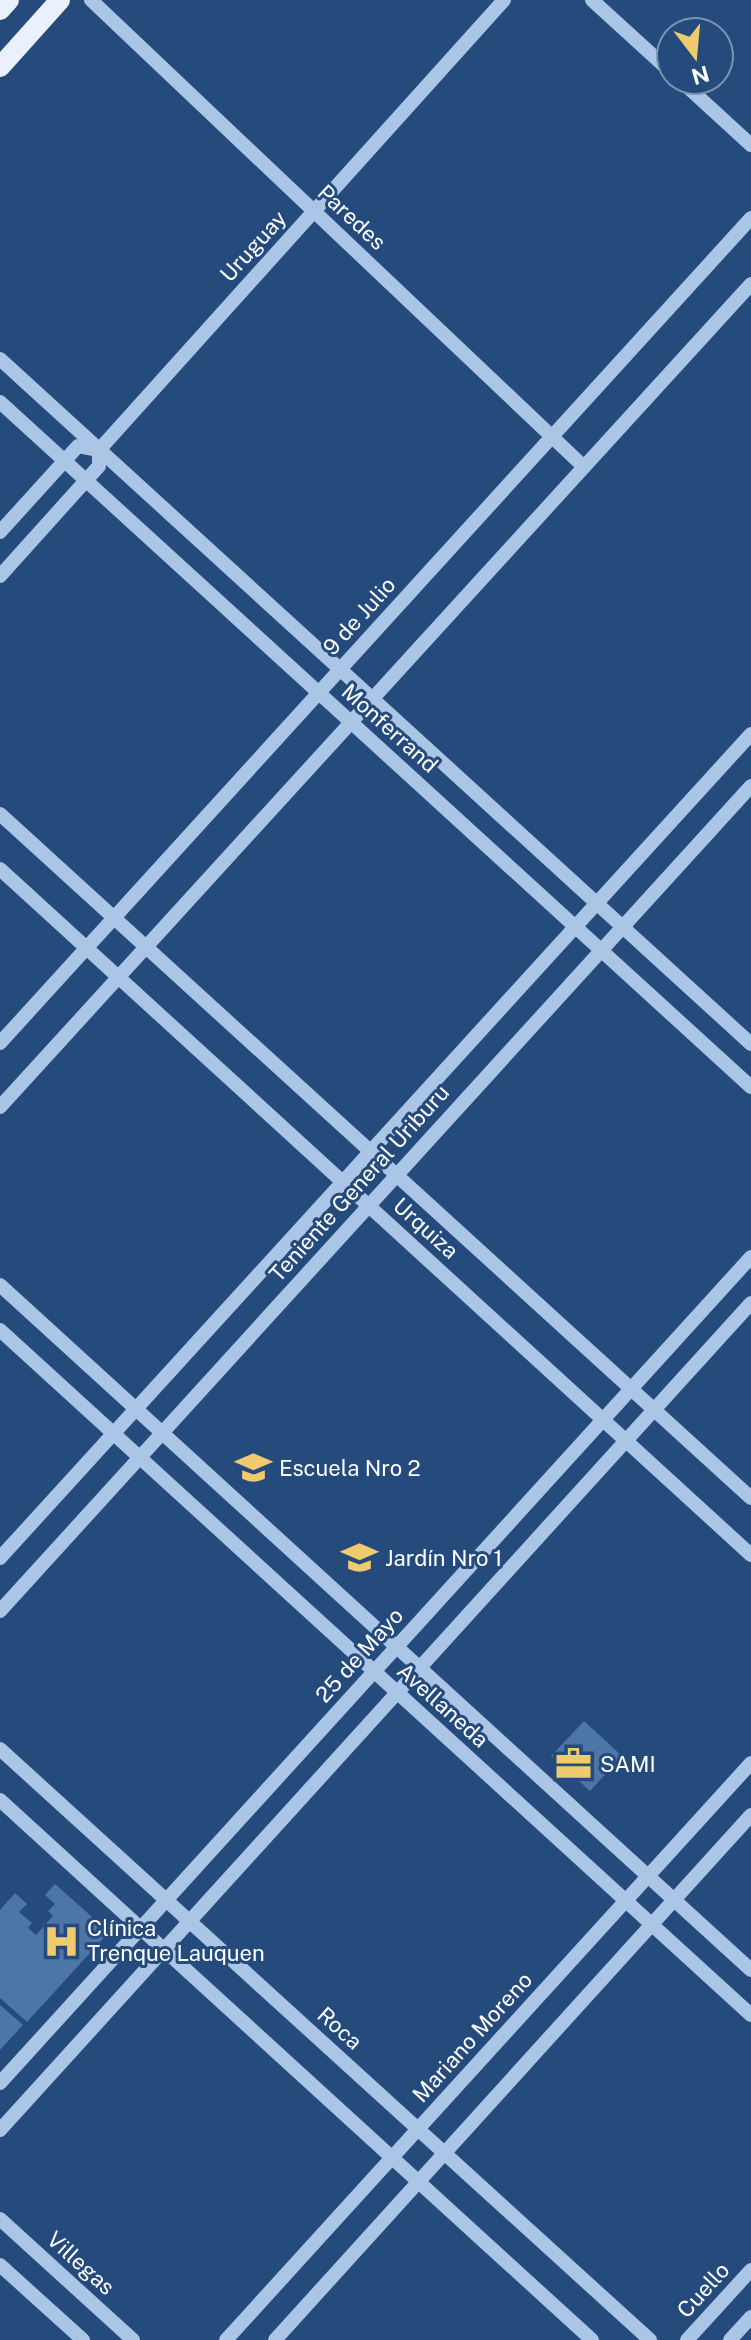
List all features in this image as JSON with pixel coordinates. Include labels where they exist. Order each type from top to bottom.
[{"type":"main road","points":[[0,10],[9,0]]},
{"type":"main road","points":[[0,67],[60,0]]},
{"type":"street","name":"Paredes","points":[[91,0],[584,467]]},
{"type":"street","name":"Uruguay","points":[[0,576],[99,466],[99,450],[504,0]]},
{"type":"street","points":[[592,0],[655,57]]},
{"type":"street","points":[[697,96],[751,145]]},
{"type":"street","name":"9 de Julio","points":[[0,1043],[751,218]]},
{"type":"street","points":[[0,1107],[751,284]]},
{"type":"street","name":"Monferrand","points":[[0,359],[751,1044]]},
{"type":"street","name":"Monferrand","points":[[0,402],[751,1087]]},
{"type":"street","points":[[0,532],[78,446],[99,450]]},
{"type":"street","name":"Teniente General Uriburu","points":[[0,1558],[751,734]]},
{"type":"street","name":"Teniente General Uriburu","points":[[0,1611],[751,786]]},
{"type":"street","name":"Urquiza","points":[[0,814],[751,1498]]},
{"type":"street","name":"Urquiza","points":[[0,869],[751,1555]]},
{"type":"street","name":"25 de Mayo","points":[[0,2083],[751,1257]]},
{"type":"street","name":"Avellaneda","points":[[0,1285],[751,1970]]},
{"type":"street","points":[[0,2130],[751,1303]]},
{"type":"street","name":"Avellaneda","points":[[0,1330],[751,2015]]},
{"type":"street","name":"Roca","points":[[0,1749],[650,2340]]},
{"type":"street","name":"Mariano Moreno","points":[[226,2340],[751,1763]]},
{"type":"street","points":[[0,1800],[592,2340]]},
{"type":"street","points":[[275,2340],[751,1815]]},
{"type":"street","name":"Villegas","points":[[0,2219],[133,2340]]},
{"type":"street","points":[[0,2265],[83,2340]]},
{"type":"street","name":"Cuello","points":[[687,2340],[751,2270]]},
{"type":"street","points":[[730,2340],[751,2317]]},
{"type":"building","points":[[584,1721],[622,1756],[590,1791],[551,1756]]},
{"type":"building","points":[[55,1884],[109,1932],[27,2022],[0,1998],[0,1910],[15,1893],[27,1904],[19,1912],[32,1923],[28,1928],[36,1935],[53,1916],[48,1911],[55,1904],[45,1895]]},
{"type":"building","points":[[0,2005],[23,2025],[0,2050]]},
{"type":"place","name":"Escuela Nro 2","points":[[253,1468]]},
{"type":"place","name":"Jardín Nro 1","points":[[359,1558]]},
{"type":"place","name":"SAMI","points":[[574,1764]]},
{"type":"place","name":"Clínica Trenque Lauquen","points":[[61,1941]]}]
